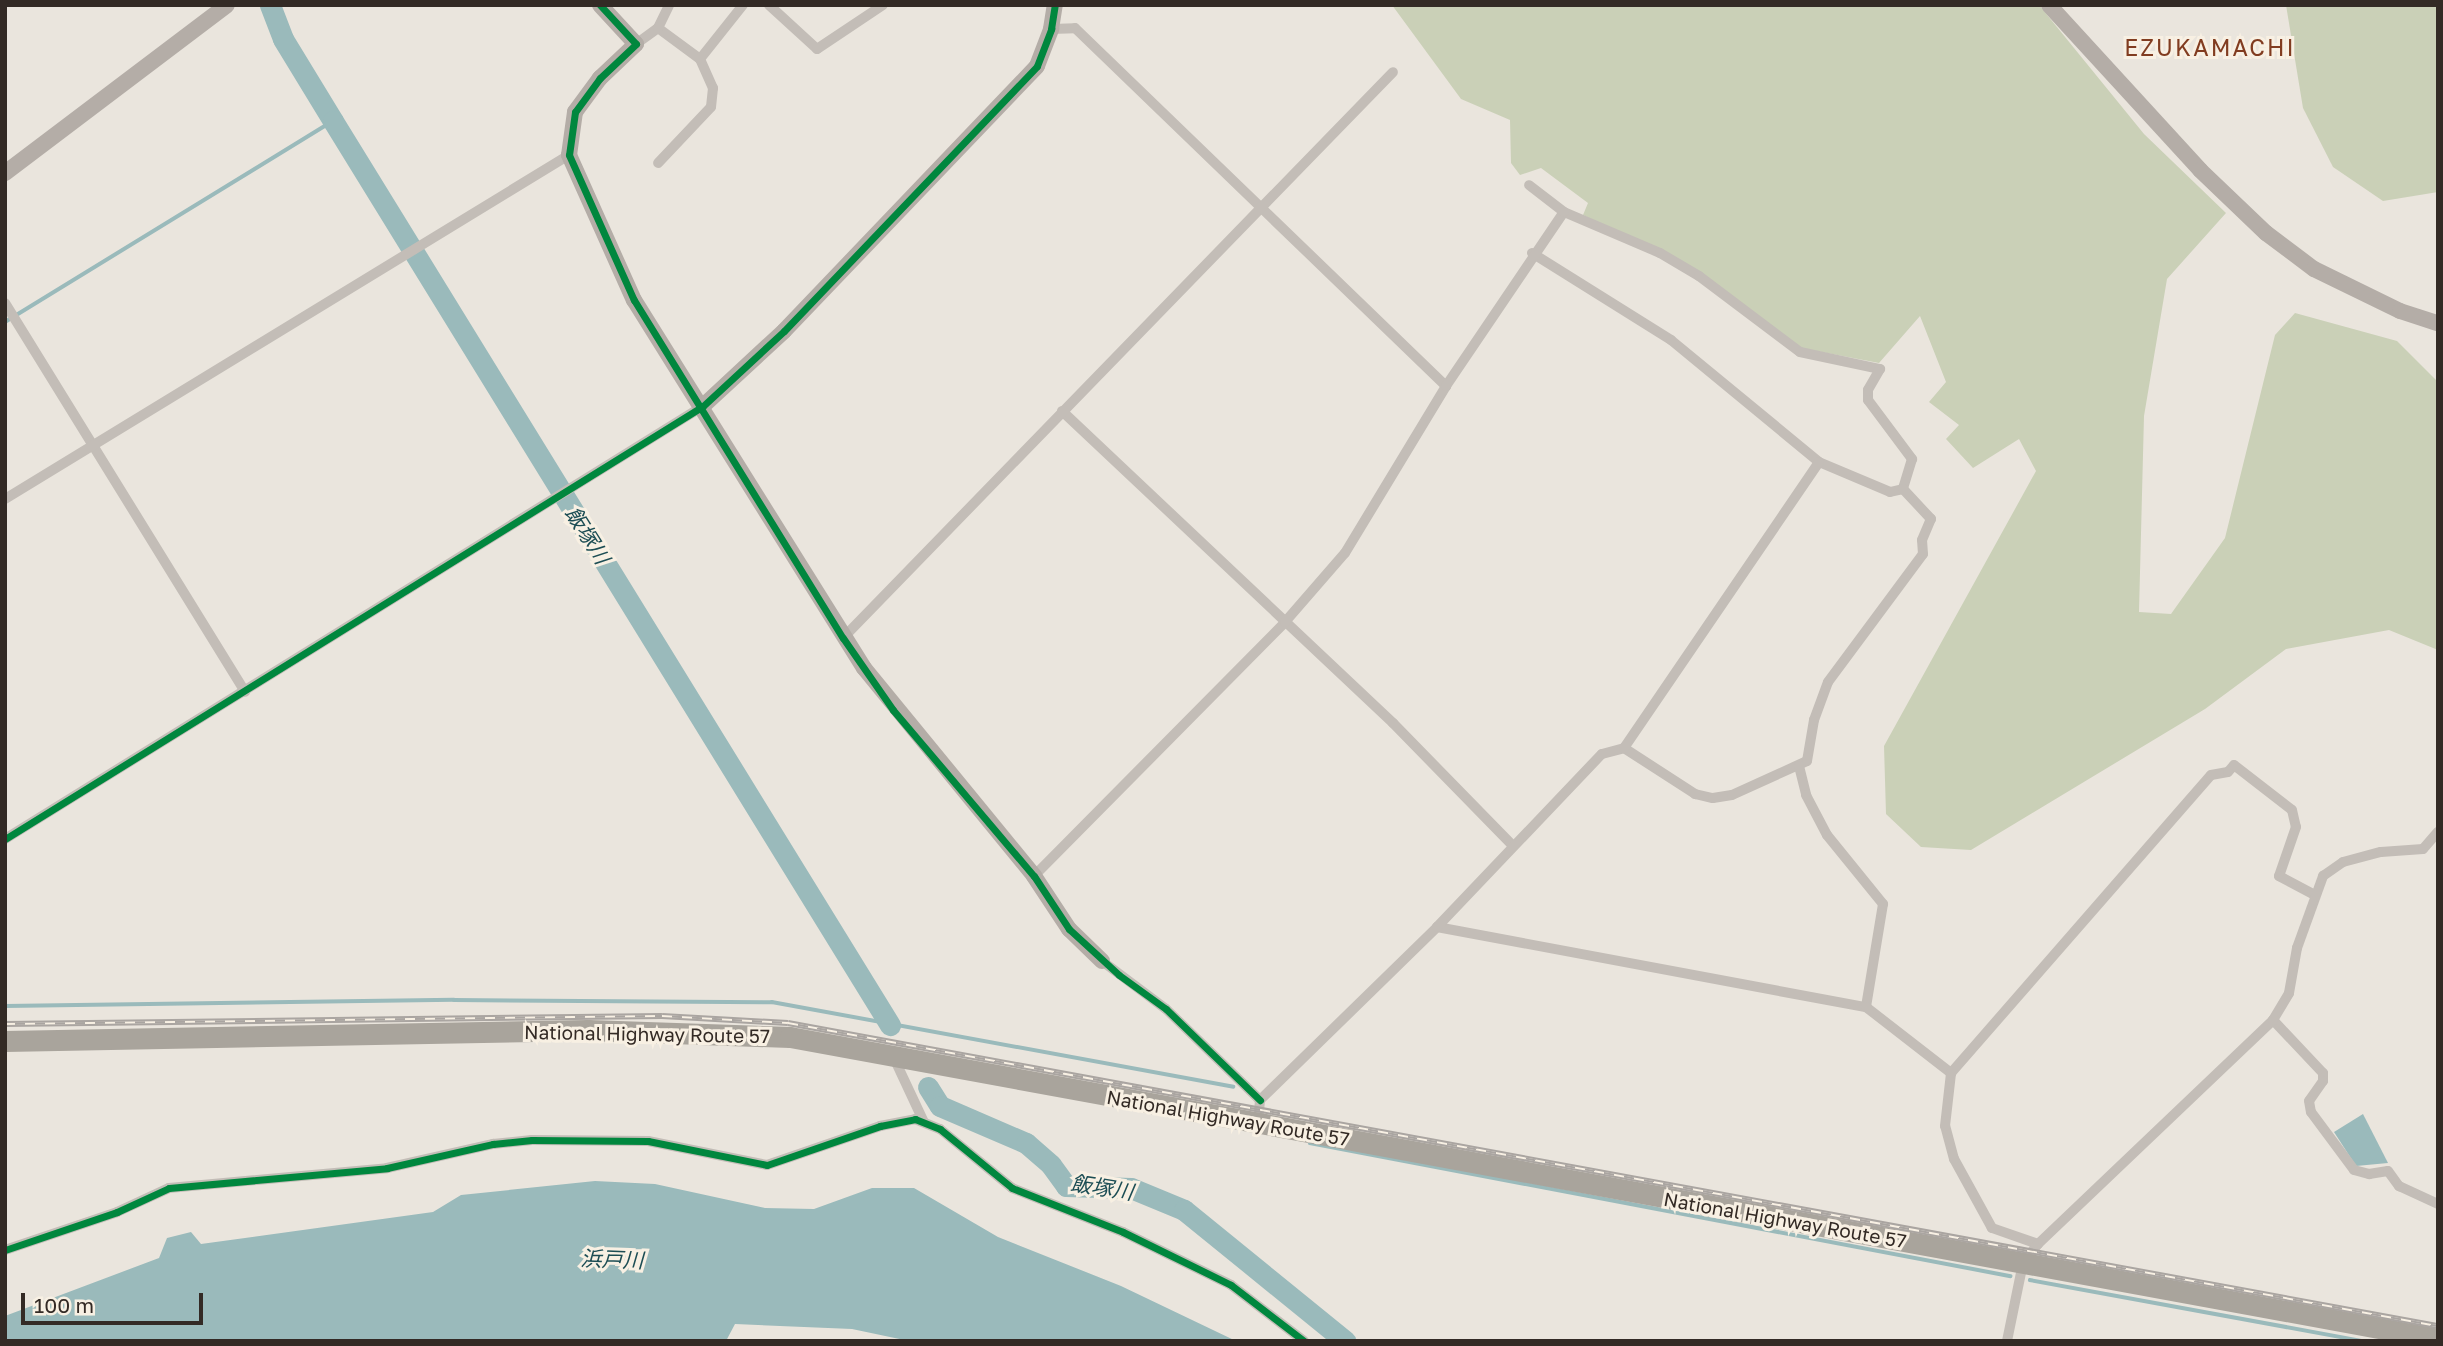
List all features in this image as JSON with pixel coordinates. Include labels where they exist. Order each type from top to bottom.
[{"type":"highway","name":"National Highway Route 57","points":[[5,1041],[668,1030],[790,1037],[2438,1339]]},
{"type":"street","points":[[5,173],[227,5]]},
{"type":"street","points":[[600,5],[636,44]]},
{"type":"street","points":[[669,5],[658,28],[636,44],[600,78],[575,112],[569,155],[634,300],[703,406],[843,638],[893,710],[1034,876],[1069,929],[1102,961],[1166,1009],[1261,1100]]},
{"type":"street","points":[[700,59],[743,5]]},
{"type":"street","points":[[769,5],[817,49],[883,5]]},
{"type":"street","points":[[5,839],[703,406],[784,331],[1037,65],[1051,29],[1055,5]]},
{"type":"street","points":[[2049,5],[2200,170],[2266,233],[2314,269],[2400,312],[2438,323]]},
{"type":"street","points":[[658,28],[700,59],[712,88],[711,107],[658,163]]},
{"type":"street","points":[[1051,29],[1075,28],[1446,386]]},
{"type":"street","points":[[843,638],[1393,72]]},
{"type":"street","points":[[5,499],[569,155]]},
{"type":"street","points":[[1529,186],[1563,212],[1660,253],[1699,276],[1800,352],[1880,369],[1868,390],[1868,400],[1912,459],[1903,489]]},
{"type":"street","points":[[1034,876],[1285,622],[1345,553],[1446,386],[1532,253],[1563,212]]},
{"type":"street","points":[[1532,253],[1671,340],[1819,462],[1890,492],[1903,489]]},
{"type":"street","points":[[5,303],[244,692]]},
{"type":"street","points":[[1062,411],[1394,723],[1513,846]]},
{"type":"street","points":[[1258,1124],[1261,1100],[1437,927],[1602,754],[1625,748],[1819,462]]},
{"type":"street","points":[[1625,748],[1695,794],[1713,798],[1732,795],[1807,761],[1814,720],[1828,682],[1923,554],[1922,540],[1931,519],[1903,489]]},
{"type":"street","points":[[2038,1244],[1992,1228],[1954,1159],[1945,1126],[1951,1073],[2211,775],[2228,772],[2234,765],[2292,810],[2296,827],[2279,876],[2314,895]]},
{"type":"street","points":[[1799,766],[1806,795],[1827,835],[1883,904],[1866,1007]]},
{"type":"street","points":[[2007,1341],[2023,1263],[2038,1244],[2273,1020],[2289,993],[2314,895],[2323,876],[2343,862],[2381,852],[2423,849],[2438,832]]},
{"type":"street","points":[[1437,927],[1866,1007],[1951,1073]]},
{"type":"street","points":[[2273,1020],[2323,1073],[2323,1081],[2309,1101],[2311,1112],[2354,1170],[2369,1174],[2388,1171],[2399,1186],[2438,1204]]},
{"type":"street","points":[[893,1056],[923,1120]]},
{"type":"street","points":[[5,1250],[117,1212],[169,1188],[387,1168],[493,1144],[532,1140],[648,1141],[767,1166],[880,1126],[923,1120],[940,1129],[1013,1188],[1123,1233],[1231,1285],[1304,1341]]},
{"type":"green space","points":[[1392,5],[2039,5],[2144,134],[2226,213],[2167,279],[2144,416],[2139,612],[2171,614],[2225,538],[2275,335],[2295,313],[2397,341],[2438,382],[2438,650],[2389,630],[2286,649],[2205,709],[1971,850],[1921,847],[1886,814],[1884,746],[2036,471],[2019,439],[1973,468],[1946,439],[1959,425],[1929,402],[1946,382],[1920,316],[1879,363],[1801,348],[1700,272],[1583,215],[1588,203],[1541,168],[1520,175],[1511,163],[1510,120],[1461,99]]},
{"type":"green space","points":[[2286,5],[2438,5],[2438,192],[2383,201],[2333,167],[2303,108]]},
{"type":"water","points":[[2363,1114],[2388,1163],[2356,1166],[2334,1132]]},
{"type":"water","name":"浜戸川","points":[[595,1181],[655,1184],[765,1208],[814,1209],[872,1188],[914,1188],[998,1237],[1121,1286],[1236,1341],[909,1341],[852,1329],[735,1324],[726,1341],[5,1341],[5,1316],[159,1258],[167,1238],[191,1232],[201,1244],[433,1212],[461,1195]]},
{"type":"waterway","name":"飯塚川","points":[[270,5],[283,39],[890,1025]]},
{"type":"waterway","points":[[5,322],[333,121]]},
{"type":"waterway","points":[[5,1006],[454,1000],[772,1002],[1233,1087]]},
{"type":"waterway","name":"飯塚川","points":[[928,1087],[940,1106],[1026,1143],[1051,1165],[1066,1186],[1131,1188],[1184,1210],[1345,1341]]},
{"type":"waterway","points":[[1310,1143],[2010,1276]]},
{"type":"waterway","points":[[2030,1280],[2362,1341]]},
{"type":"railway","points":[[5,1024],[662,1016],[788,1023],[2438,1326]]},
{"type":"cycle path","points":[[600,5],[636,44],[600,78],[575,112],[569,155],[634,300],[843,638],[893,710],[1034,876],[1069,929],[1119,975],[1166,1009],[1260,1100]]},
{"type":"cycle path","points":[[5,839],[703,406],[784,331],[1037,66],[1051,29],[1055,5]]},
{"type":"cycle path","points":[[5,1250],[117,1212],[169,1188],[387,1168],[493,1144],[532,1140],[648,1141],[767,1165],[880,1126],[915,1119],[940,1129],[1012,1188],[1123,1232],[1231,1285],[1304,1341]]},
{"type":"district","name":"EZUKAMACHI","points":[[2210,47]]}]
